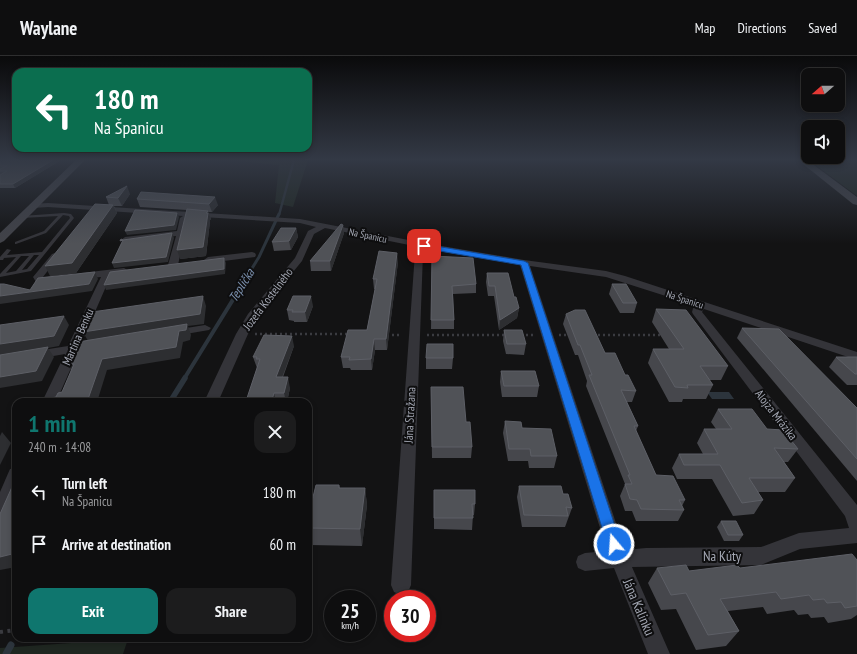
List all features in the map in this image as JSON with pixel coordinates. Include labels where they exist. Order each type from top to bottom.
[{"type":"main road","points":[[0,238],[52,188]]},
{"type":"main road","points":[[839,188],[857,202]]},
{"type":"street","name":"Na Španicu","points":[[33,206],[48,205],[279,219],[524,263],[606,274],[857,356]]},
{"type":"street","points":[[78,212],[88,216],[105,214]]},
{"type":"street","points":[[173,265],[184,218]]},
{"type":"street","name":"Jozefa Kostelného","points":[[213,398],[242,334],[253,314],[299,259],[312,233],[323,226]]},
{"type":"street","points":[[125,240],[180,233]]},
{"type":"street","name":"Jána Stražana","points":[[401,585],[419,253],[424,246]]},
{"type":"street","points":[[62,248],[38,277],[39,280],[69,278],[136,269]]},
{"type":"street","points":[[202,261],[252,255]]},
{"type":"street","name":"Jána Kalinku","points":[[524,263],[619,559],[659,654]]},
{"type":"street","name":"Martina Benku","points":[[51,398],[108,273]]},
{"type":"street","name":"Alojza Mrázika","points":[[700,304],[697,312],[853,513],[857,526]]},
{"type":"street","points":[[166,334],[205,328]]},
{"type":"street","points":[[22,357],[104,344]]},
{"type":"street","points":[[0,510],[9,482]]},
{"type":"street","name":"Na Kúty","points":[[585,562],[646,556],[761,556],[799,541],[857,535]]},
{"type":"lane","points":[[45,232],[61,215]]},
{"type":"lane","points":[[1,276],[29,270],[72,218],[70,215],[22,217]]},
{"type":"lane","points":[[16,243],[45,232],[61,231]]},
{"type":"lane","points":[[1,259],[9,250]]},
{"type":"lane","points":[[1,259],[42,253]]},
{"type":"lane","points":[[18,272],[33,254]]},
{"type":"lane","points":[[1,276],[19,256]]},
{"type":"path","points":[[242,334],[352,334]]},
{"type":"path","points":[[383,334],[508,335]]},
{"type":"path","points":[[516,335],[571,335]]},
{"type":"path","points":[[587,335],[667,335]]},
{"type":"path","points":[[0,632],[12,630]]},
{"type":"shaded area","points":[[277,188],[299,188],[293,207],[275,203]]},
{"type":"shaded area","points":[[846,188],[857,188],[857,196]]},
{"type":"shaded area","points":[[707,392],[729,392],[734,399],[712,399]]},
{"type":"shaded area","points":[[85,642],[127,642],[123,654],[0,654],[0,648]]},
{"type":"building","points":[[123,188],[126,188],[118,198],[106,197]]},
{"type":"building","points":[[141,192],[215,197],[209,204],[137,199]]},
{"type":"building","points":[[95,204],[113,205],[72,263],[45,266]]},
{"type":"building","points":[[187,209],[208,211],[206,213],[208,213],[203,247],[177,250]]},
{"type":"building","points":[[135,210],[177,213],[174,225],[125,231]]},
{"type":"building","points":[[341,224],[343,225],[330,261],[310,261]]},
{"type":"building","points":[[281,228],[296,228],[289,241],[272,242]]},
{"type":"building","points":[[172,233],[166,257],[112,263],[123,240]]},
{"type":"building","points":[[379,251],[397,253],[386,339],[374,339],[371,359],[349,360],[350,357],[341,357],[348,330],[367,330],[377,279],[373,279]]},
{"type":"building","points":[[432,256],[473,258],[476,284],[452,286],[454,320],[431,320]]},
{"type":"building","points":[[224,258],[224,269],[104,285],[110,272]]},
{"type":"building","points":[[95,272],[89,284],[0,296],[0,284],[30,290],[38,278]]},
{"type":"building","points":[[487,273],[508,273],[514,297],[516,297],[519,308],[500,320],[495,286],[489,286]]},
{"type":"building","points":[[612,284],[626,284],[637,303],[623,303]]},
{"type":"building","points":[[203,296],[200,314],[83,332],[92,312]]},
{"type":"building","points":[[293,296],[311,296],[305,312],[292,312],[293,310],[287,310]]},
{"type":"building","points":[[656,309],[686,310],[728,366],[700,366],[713,385],[687,385],[688,388],[675,387],[653,349],[684,349]]},
{"type":"building","points":[[575,310],[585,310],[605,353],[615,353],[625,375],[628,375],[636,391],[621,390],[638,426],[634,426],[656,475],[673,476],[685,500],[679,500],[684,510],[641,509],[637,500],[630,499],[625,484],[632,484],[628,475],[630,475],[589,375],[592,375],[566,314]]},
{"type":"building","points":[[64,316],[54,336],[0,344],[0,325]]},
{"type":"building","points":[[187,324],[186,330],[179,331],[176,347],[102,359],[88,398],[52,398],[56,397],[58,393],[62,392],[74,364],[67,365],[78,342]]},
{"type":"building","points":[[742,328],[779,329],[857,408],[857,459]]},
{"type":"building","points":[[504,330],[522,330],[526,344],[507,344]]},
{"type":"building","points":[[264,335],[292,336],[276,377],[288,377],[284,393],[274,393],[273,398],[247,398],[260,359],[253,357]]},
{"type":"building","points":[[427,344],[453,344],[453,358],[426,358]]},
{"type":"building","points":[[48,347],[36,371],[0,377],[0,355]]},
{"type":"building","points":[[836,357],[857,357],[857,374],[855,374]]},
{"type":"building","points":[[501,371],[535,371],[539,386],[504,386]]},
{"type":"building","points":[[431,387],[463,387],[466,422],[470,422],[472,447],[432,447]]},
{"type":"building","points":[[718,409],[752,409],[767,429],[783,430],[798,449],[774,448],[795,478],[749,478],[763,500],[742,503],[720,465],[684,465],[679,454],[718,454],[704,429],[732,429]]},
{"type":"building","points":[[505,421],[521,422],[522,428],[551,429],[557,456],[531,456],[530,449],[509,449]]},
{"type":"building","points":[[316,485],[339,485],[339,488],[365,488],[360,529],[312,528],[312,501]]},
{"type":"building","points":[[519,486],[561,486],[563,494],[568,494],[572,508],[566,507],[568,516],[524,515]]},
{"type":"building","points":[[12,487],[12,554],[0,557],[0,514]]},
{"type":"building","points":[[434,490],[475,490],[475,504],[472,504],[473,518],[434,518]]},
{"type":"building","points":[[721,521],[736,521],[743,535],[728,535]]},
{"type":"building","points":[[852,554],[857,560],[857,606],[845,608],[841,602],[827,603],[824,599],[813,600],[809,595],[781,599],[776,592],[720,599],[739,631],[708,635],[686,593],[671,595],[657,568],[686,565],[689,571],[737,565],[740,568]]},
{"type":"waterway","name":"Teplička","points":[[279,215],[286,188]]},
{"type":"waterway","name":"Teplička","points":[[241,286],[259,257],[279,214]]},
{"type":"waterway","name":"Teplička","points":[[184,379],[242,285]]},
{"type":"waterway","name":"Teplička","points":[[172,398],[185,378]]},
{"type":"waterway","name":"Teplička","points":[[6,654],[11,645]]},
{"type":"route","points":[[424,246],[524,263],[614,544]]}]
